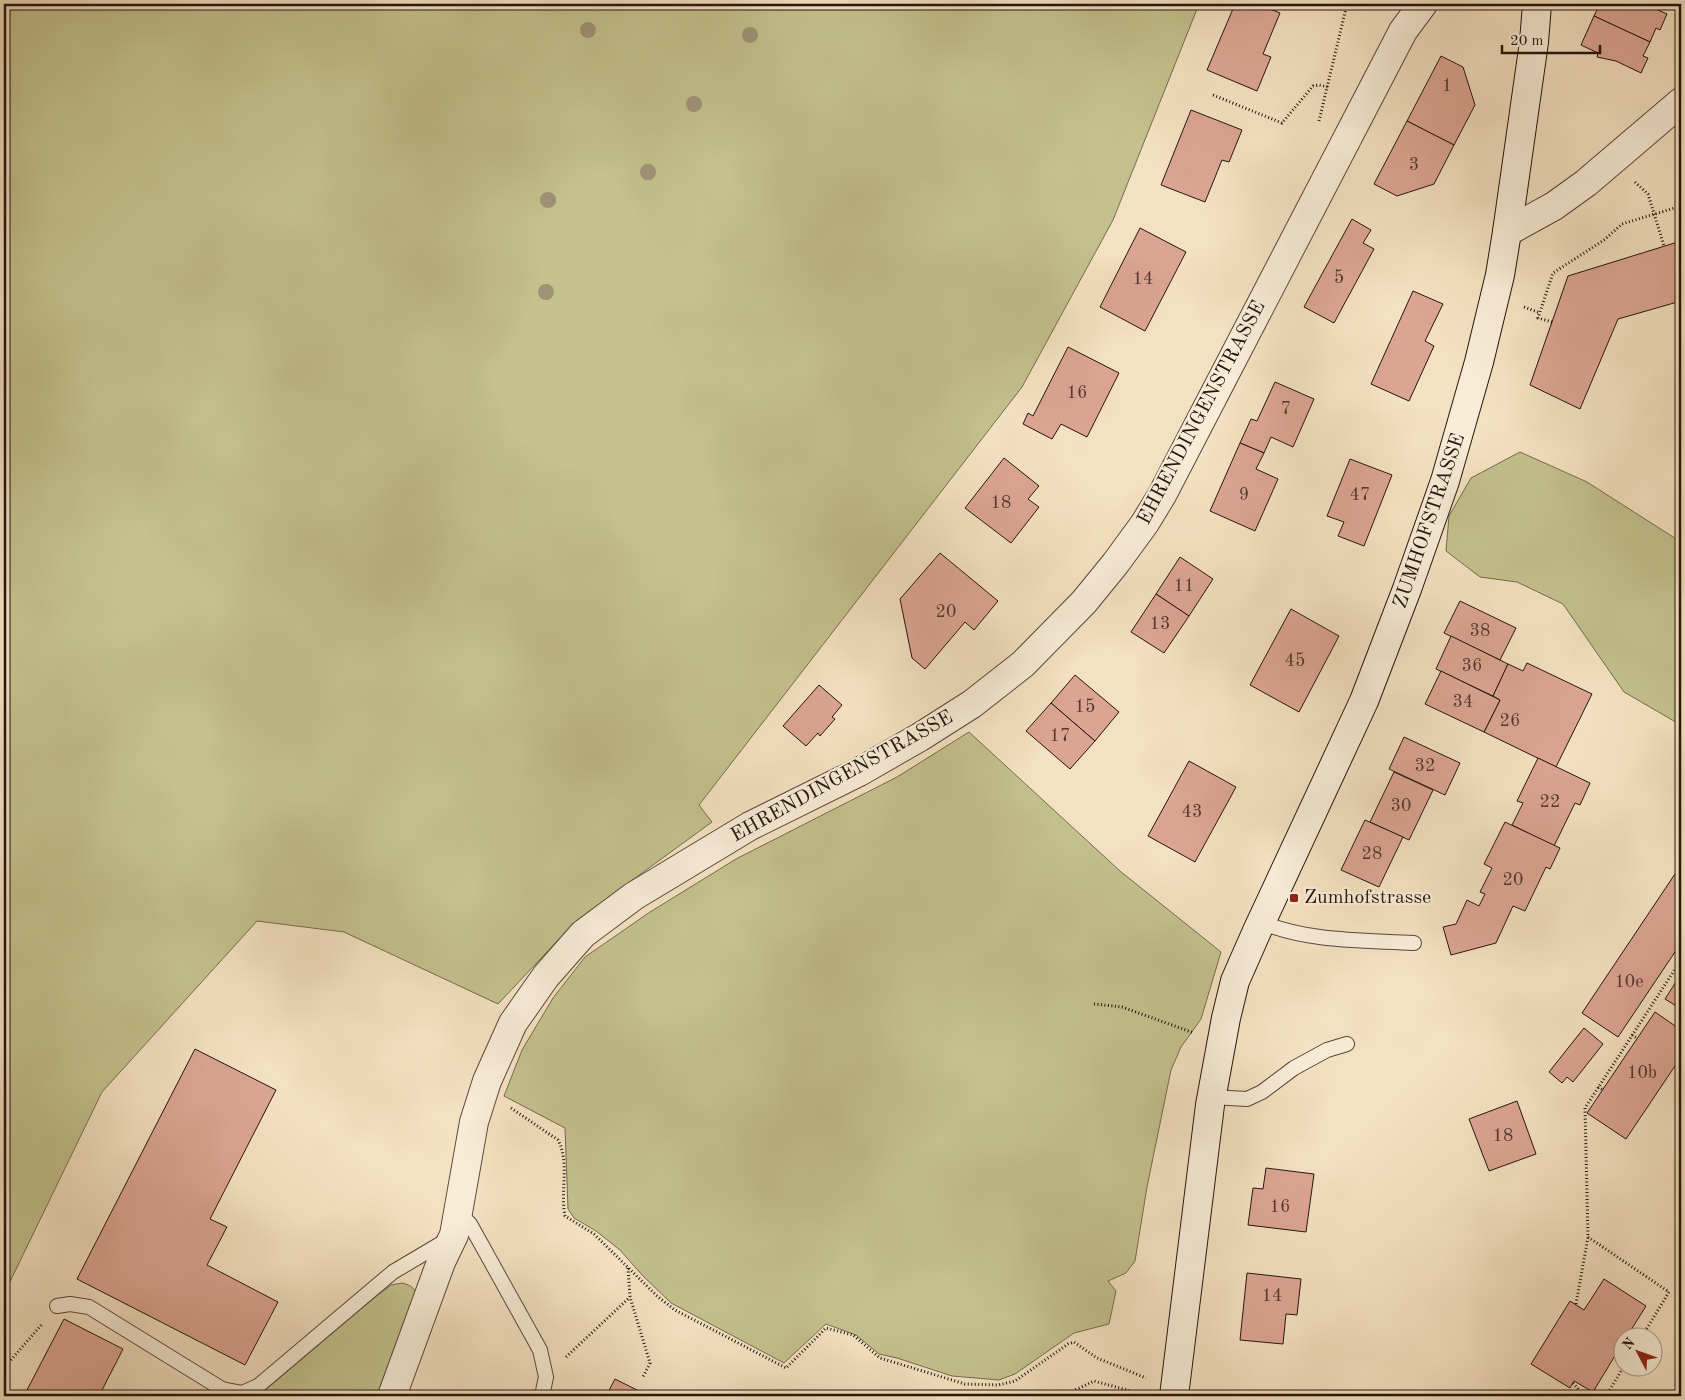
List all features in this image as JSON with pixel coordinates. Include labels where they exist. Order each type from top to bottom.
[{"type":"street","name":"EHRENDINGENSTRASSE","points":[[392,1396],[456,1224],[474,1122],[487,1081],[513,1023],[546,976],[583,934],[634,896],[750,826],[859,772],[972,704],[1023,664],[1075,612],[1115,564],[1145,523],[1162,495],[1402,31],[1423,4]]},
{"type":"street","name":"ZUMHOFSTRASSE","points":[[1174,1396],[1211,1097],[1220,1042],[1235,981],[1364,701],[1426,538],[1461,429],[1500,275],[1534,42],[1537,4]]},
{"type":"street","points":[[1507,232],[1554,206],[1586,183],[1681,102]]},
{"type":"lane","points":[[1261,922],[1278,929],[1310,936],[1414,943]]},
{"type":"lane","points":[[1211,1097],[1247,1099],[1262,1092],[1294,1068],[1327,1050],[1347,1044]]},
{"type":"lane","points":[[57,1306],[70,1304],[89,1307],[222,1389],[242,1394],[258,1386],[393,1272],[456,1224],[470,1224],[540,1350],[546,1377],[542,1396]]},
{"type":"path","points":[[1317,130],[1347,4]]},
{"type":"path","points":[[1213,95],[1282,124],[1313,86],[1328,87]]},
{"type":"path","points":[[1631,178],[1648,194],[1664,246]]},
{"type":"path","points":[[1552,322],[1538,318],[1553,273],[1604,240],[1622,224],[1681,206]]},
{"type":"path","points":[[1676,951],[1681,954]]},
{"type":"path","points":[[1576,1304],[1588,1237],[1585,1108],[1681,960]]},
{"type":"path","points":[[1094,1004],[1122,1007],[1220,1042]]},
{"type":"path","points":[[1632,1035],[1637,1038]]},
{"type":"path","points":[[1598,1086],[1603,1090]]},
{"type":"path","points":[[504,1103],[558,1140],[562,1147],[564,1163],[563,1205],[565,1216],[594,1234],[657,1296],[676,1310],[786,1368],[826,1328],[853,1336],[880,1358],[965,1384],[998,1385],[1014,1381],[1068,1344],[1074,1342],[1096,1358],[1152,1382]]},
{"type":"path","points":[[1588,1237],[1669,1292],[1647,1328]]},
{"type":"path","points":[[628,1267],[630,1297],[650,1363],[643,1377]]},
{"type":"path","points":[[566,1358],[630,1297]]},
{"type":"path","points":[[4,1368],[57,1306]]},
{"type":"path","points":[[1606,1396],[1617,1378]]},
{"type":"path","points":[[1063,1396],[1094,1381],[1149,1396]]},
{"type":"path","points":[[1573,1383],[1584,1396]]},
{"type":"shaded area","points":[[4,4],[1199,4],[1113,220],[1022,387],[699,805],[712,822],[576,921],[498,1004],[344,932],[257,921],[102,1092],[4,1294]]},
{"type":"shaded area","points":[[1520,452],[1587,482],[1681,542],[1681,728],[1674,721],[1624,692],[1563,604],[1517,582],[1480,577],[1446,551],[1449,516],[1471,478]]},
{"type":"shaded area","points":[[969,732],[1120,871],[1221,952],[1201,1019],[1181,1047],[1171,1070],[1147,1187],[1135,1261],[1126,1273],[1108,1281],[1116,1291],[1109,1324],[1074,1333],[1015,1374],[999,1380],[952,1376],[879,1354],[856,1335],[826,1324],[784,1363],[671,1303],[620,1250],[596,1231],[574,1218],[568,1209],[565,1128],[504,1096],[522,1050],[553,998],[585,957],[650,912],[736,859],[897,777]]},
{"type":"shaded area","points":[[402,1283],[415,1290],[417,1295],[379,1396],[265,1396],[263,1392],[374,1298],[391,1285]]},
{"type":"building","points":[[1235,4],[1258,4],[1280,13],[1263,54],[1271,57],[1257,91],[1207,70]]},
{"type":"building","points":[[1600,4],[1645,4],[1667,14],[1660,30],[1656,28],[1650,42],[1594,16]]},
{"type":"building","points":[[1645,4],[1661,4],[1658,10]]},
{"type":"building","points":[[1594,16],[1650,42],[1643,56],[1648,58],[1641,73],[1616,61],[1597,57],[1598,53],[1581,45]]},
{"type":"building","points":[[1441,56],[1463,67],[1475,105],[1454,145],[1407,121]]},
{"type":"building","points":[[1191,110],[1242,130],[1229,162],[1222,160],[1205,202],[1161,185]]},
{"type":"building","points":[[1407,121],[1454,145],[1434,184],[1397,196],[1374,184]]},
{"type":"building","points":[[1352,219],[1371,230],[1363,243],[1374,249],[1334,323],[1304,307]]},
{"type":"building","points":[[1140,228],[1186,252],[1145,331],[1100,307]]},
{"type":"building","points":[[1681,241],[1681,301],[1618,319],[1580,409],[1530,385],[1568,276]]},
{"type":"building","points":[[1413,291],[1443,304],[1425,341],[1434,346],[1409,401],[1371,384]]},
{"type":"building","points":[[1068,347],[1119,373],[1087,437],[1061,424],[1052,439],[1023,424],[1028,413],[1033,416]]},
{"type":"building","points":[[1275,382],[1314,399],[1293,447],[1271,437],[1264,453],[1240,443],[1251,419],[1257,421]]},
{"type":"building","points":[[1240,443],[1264,453],[1256,469],[1278,479],[1255,531],[1210,511]]},
{"type":"building","points":[[1004,458],[1039,486],[1028,499],[1039,507],[1011,543],[965,508]]},
{"type":"building","points":[[1350,459],[1392,475],[1364,546],[1338,536],[1344,522],[1327,516]]},
{"type":"building","points":[[940,553],[998,601],[974,630],[965,622],[925,669],[912,658],[900,599]]},
{"type":"building","points":[[1180,557],[1213,579],[1189,616],[1156,594]]},
{"type":"building","points":[[1156,594],[1189,616],[1164,653],[1131,632]]},
{"type":"building","points":[[1460,601],[1516,628],[1500,660],[1444,633]]},
{"type":"building","points":[[1291,609],[1339,636],[1299,712],[1250,685]]},
{"type":"building","points":[[1451,636],[1508,664],[1493,696],[1436,669]]},
{"type":"building","points":[[1527,663],[1592,694],[1556,767],[1484,732],[1500,700],[1493,696],[1508,664],[1523,671]]},
{"type":"building","points":[[1441,671],[1500,700],[1484,732],[1425,704]]},
{"type":"building","points":[[1075,675],[1119,712],[1095,741],[1051,703]]},
{"type":"building","points":[[819,685],[842,705],[832,717],[835,719],[820,736],[818,733],[806,746],[783,726]]},
{"type":"building","points":[[1051,703],[1095,741],[1070,769],[1026,731]]},
{"type":"building","points":[[1404,737],[1460,763],[1445,795],[1389,769]]},
{"type":"building","points":[[1538,758],[1590,783],[1580,805],[1575,803],[1554,846],[1512,825],[1523,803],[1517,801]]},
{"type":"building","points":[[1189,761],[1236,787],[1195,862],[1148,836]]},
{"type":"building","points":[[1394,772],[1433,790],[1409,840],[1370,822]]},
{"type":"building","points":[[1365,820],[1403,837],[1379,887],[1341,870]]},
{"type":"building","points":[[1505,822],[1560,848],[1550,869],[1546,867],[1525,911],[1513,906],[1496,943],[1451,955],[1443,927],[1456,924],[1467,900],[1479,906],[1485,894],[1480,892],[1492,868],[1484,864]]},
{"type":"building","points":[[1681,865],[1681,943],[1618,1037],[1582,1013]]},
{"type":"building","points":[[1681,974],[1681,1009],[1665,999]]},
{"type":"building","points":[[1655,1012],[1681,1030],[1681,1057],[1626,1139],[1587,1113]]},
{"type":"building","points":[[1584,1028],[1603,1044],[1573,1082],[1567,1077],[1562,1083],[1549,1072]]},
{"type":"building","points":[[195,1049],[276,1090],[210,1219],[227,1227],[207,1265],[278,1302],[245,1365],[77,1279]]},
{"type":"building","points":[[1517,1101],[1536,1154],[1489,1171],[1469,1119]]},
{"type":"building","points":[[1266,1168],[1314,1174],[1306,1232],[1248,1225],[1253,1188],[1263,1189]]},
{"type":"building","points":[[1247,1273],[1301,1279],[1297,1315],[1286,1314],[1283,1344],[1240,1340]]},
{"type":"building","points":[[1604,1279],[1646,1306],[1632,1328],[1612,1328],[1612,1361],[1593,1392],[1574,1381],[1570,1388],[1531,1364],[1570,1301],[1584,1310]]},
{"type":"building","points":[[64,1319],[123,1349],[99,1396],[40,1396],[27,1390]]},
{"type":"building","points":[[615,1379],[649,1396],[606,1396]]},
{"type":"building","points":[[1526,1390],[1527,1396],[1503,1396]]},
{"type":"place","name":"Zumhofstrasse","points":[[1294,898]]}]
